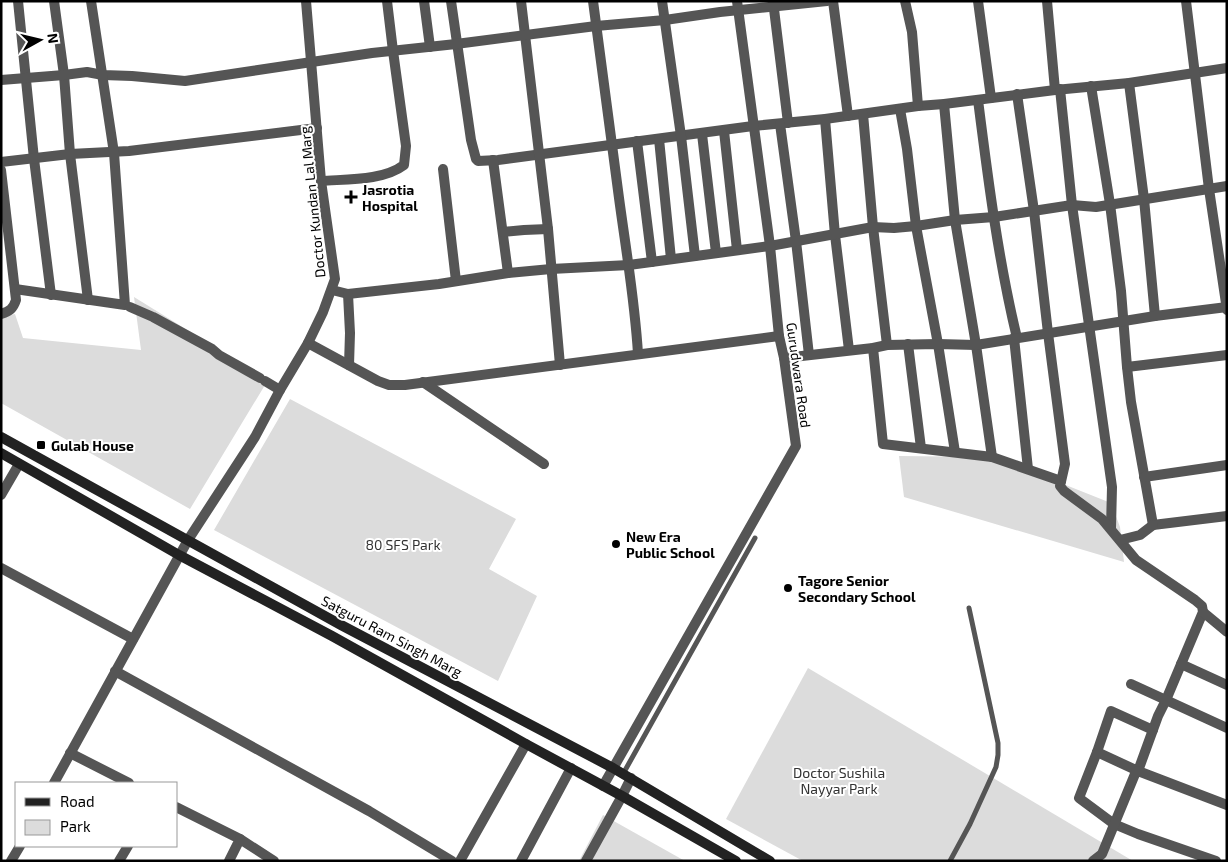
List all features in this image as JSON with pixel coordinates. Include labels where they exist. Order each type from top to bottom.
[{"type":"main road","name":"Satguru Ram Singh Marg","points":[[1,436],[341,625],[613,768],[770,861]]},
{"type":"main road","name":"Satguru Ram Singh Marg","points":[[1,453],[180,555],[332,636],[736,861]]},
{"type":"street","points":[[18,1],[34,159],[51,295]]},
{"type":"street","points":[[54,1],[64,75],[70,154],[88,300]]},
{"type":"street","points":[[15,289],[125,305],[114,153],[91,1]]},
{"type":"street","name":"Doctor Kundan Lal Marg","points":[[55,782],[188,540],[255,437],[308,343],[332,290],[335,279],[321,181],[306,1]]},
{"type":"street","points":[[321,181],[383,176],[396,171],[404,165],[406,146],[387,1]]},
{"type":"street","points":[[424,1],[430,47]]},
{"type":"street","points":[[451,1],[471,140],[476,159],[478,160],[493,160],[753,126],[825,120],[918,106],[1129,82],[1227,68]]},
{"type":"street","points":[[521,1],[548,230],[560,365]]},
{"type":"street","points":[[593,1],[611,144],[629,264],[638,354]]},
{"type":"street","points":[[662,1],[681,136],[695,256]]},
{"type":"street","points":[[1,80],[87,72],[103,75],[140,76],[186,81],[392,50],[456,44],[596,26],[665,20],[738,6],[827,1]]},
{"type":"street","points":[[834,1],[848,116]]},
{"type":"street","points":[[905,1],[912,32],[918,106]]},
{"type":"street","points":[[978,1],[991,98]]},
{"type":"street","points":[[1047,1],[1072,205],[1112,487],[1111,528]]},
{"type":"street","points":[[784,358],[887,345],[976,345],[1156,316],[1227,308],[1209,189],[1186,1]]},
{"type":"street","points":[[774,4],[784,124],[809,355]]},
{"type":"street","name":"Gurudwara Road","points":[[603,786],[796,446],[784,358],[779,336],[770,246],[738,6]]},
{"type":"street","points":[[1129,82],[1156,316]]},
{"type":"street","points":[[1092,86],[1110,204],[1135,426],[1153,525]]},
{"type":"street","points":[[1016,94],[1034,211],[1065,464],[1060,486],[1102,519],[1136,560],[1195,600],[1202,606],[1203,612],[1102,854],[1092,861]]},
{"type":"street","points":[[978,100],[994,217],[1015,338],[1028,469]]},
{"type":"street","points":[[944,104],[955,220],[992,457]]},
{"type":"street","points":[[900,109],[907,149],[916,226],[938,344],[955,452]]},
{"type":"street","points":[[863,114],[873,227],[887,345]]},
{"type":"street","points":[[825,120],[835,235],[849,350]]},
{"type":"street","points":[[1,162],[70,154],[114,153],[317,128]]},
{"type":"street","points":[[724,131],[737,250]]},
{"type":"street","points":[[702,134],[716,253]]},
{"type":"street","points":[[659,139],[671,259]]},
{"type":"street","points":[[637,141],[652,262]]},
{"type":"street","points":[[493,160],[508,273]]},
{"type":"street","points":[[443,169],[456,281]]},
{"type":"street","points":[[1,170],[16,300],[14,307],[1,314]]},
{"type":"street","points":[[332,290],[348,294],[508,273],[652,262],[770,246],[873,227],[916,226],[1072,205],[1096,207],[1227,186]]},
{"type":"street","points":[[503,232],[548,230]]},
{"type":"street","points":[[348,294],[349,365]]},
{"type":"street","points":[[130,307],[153,317],[212,349],[219,356],[280,390]]},
{"type":"street","points":[[308,343],[378,381],[389,385],[405,385],[779,336]]},
{"type":"street","points":[[908,344],[921,448]]},
{"type":"street","points":[[873,348],[883,444],[992,457],[1062,481]]},
{"type":"street","points":[[1127,367],[1227,355]]},
{"type":"street","points":[[422,382],[544,464]]},
{"type":"street","points":[[1,495],[19,464]]},
{"type":"street","points":[[1144,477],[1227,465]]},
{"type":"street","points":[[1120,540],[1140,536],[1153,525],[1227,516]]},
{"type":"street","points":[[1,568],[133,638]]},
{"type":"street","points":[[1203,612],[1227,632]]},
{"type":"street","points":[[1181,664],[1227,685]]},
{"type":"street","points":[[115,671],[369,811],[452,861]]},
{"type":"street","points":[[1131,684],[1227,728]]},
{"type":"street","points":[[1153,730],[1111,711],[1079,798],[1114,824],[1216,861]]},
{"type":"street","points":[[460,861],[526,744]]},
{"type":"street","points":[[1097,752],[1138,771],[1227,805]]},
{"type":"street","points":[[70,753],[128,782]]},
{"type":"street","points":[[521,861],[571,768]]},
{"type":"street","points":[[586,861],[622,796],[627,776]]},
{"type":"street","points":[[178,808],[240,839],[274,861]]},
{"type":"street","points":[[229,861],[240,839]]},
{"type":"street","points":[[11,861],[19,847]]},
{"type":"street","points":[[119,861],[127,847]]},
{"type":"lane","points":[[627,776],[755,538]]},
{"type":"lane","points":[[950,861],[970,824],[996,767],[998,755],[998,743],[969,608]]},
{"type":"green space","points":[[134,297],[268,380],[190,509],[1,403],[1,317],[15,314],[23,338],[141,350]]},
{"type":"green space","name":"80 SFS Park","points":[[290,399],[516,519],[489,569],[537,596],[498,681],[214,530]]},
{"type":"green space","points":[[899,456],[995,457],[1111,503],[1120,527],[1124,562],[904,497]]},
{"type":"green space","name":"Doctor Sushila Nayyar Park","points":[[808,668],[1133,861],[803,861],[726,819]]},
{"type":"green space","points":[[603,815],[685,861],[579,861]]},
{"type":"place","name":"Jasrotia Hospital","points":[[351,197]]},
{"type":"place","name":"Gulab House","points":[[41,445]]},
{"type":"place","name":"New Era Public School","points":[[616,544]]},
{"type":"place","name":"Tagore Senior Secondary School","points":[[788,588]]}]
